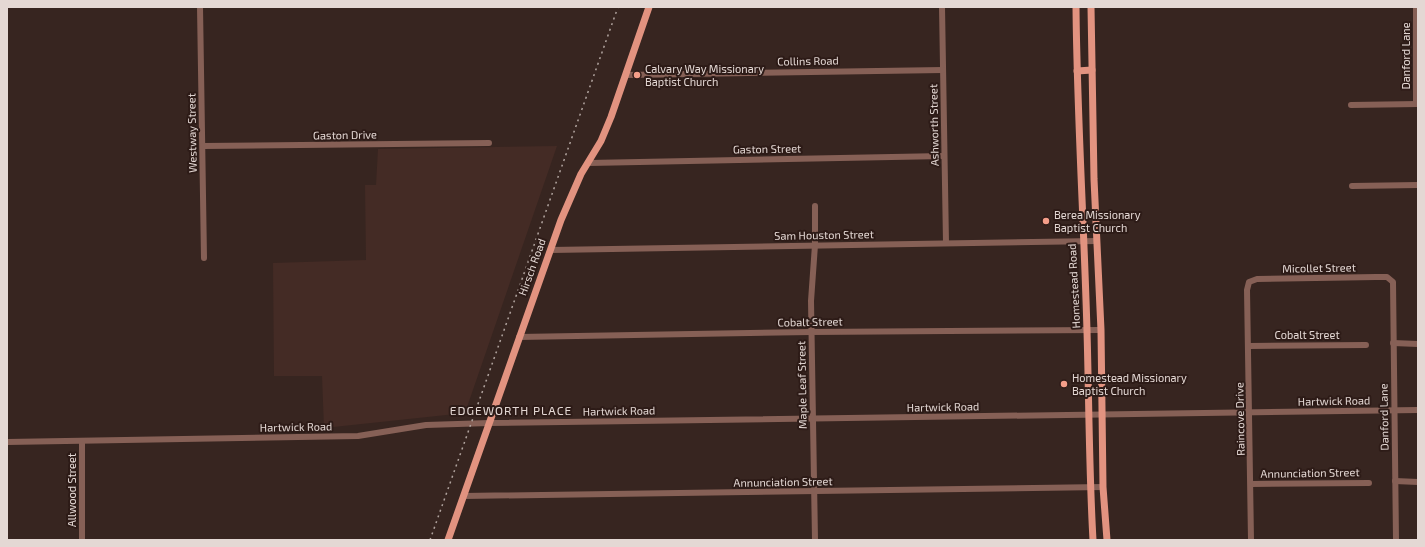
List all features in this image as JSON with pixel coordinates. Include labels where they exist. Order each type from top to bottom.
[{"type":"main road","name":"Hirsch Road","points":[[448,540],[519,337],[572,193],[589,163],[611,117],[649,7]]},
{"type":"main road","name":"Homestead Road","points":[[1076,7],[1076,71],[1087,331],[1090,487],[1093,540]]},
{"type":"main road","points":[[1090,7],[1094,160],[1101,330],[1103,487],[1107,540]]},
{"type":"main road","points":[[1076,71],[1092,70]]},
{"type":"main road","points":[[1080,162],[1094,160]]},
{"type":"street","name":"Westway Street","points":[[200,7],[204,258]]},
{"type":"street","name":"Ashworth Street","points":[[942,7],[946,243]]},
{"type":"street","name":"Danford Lane","points":[[1416,7],[1417,104]]},
{"type":"street","name":"Collins Road","points":[[626,75],[943,70]]},
{"type":"street","points":[[1351,105],[1417,104]]},
{"type":"street","name":"Gaston Drive","points":[[203,146],[489,143]]},
{"type":"street","name":"Gaston Street","points":[[589,163],[944,156]]},
{"type":"street","points":[[1352,186],[1418,185]]},
{"type":"street","name":"Maple Leaf Street","points":[[814,206],[815,245],[811,302],[811,332],[815,540]]},
{"type":"street","name":"Sam Houston Street","points":[[551,250],[1097,240]]},
{"type":"street","name":"Micollet Street","points":[[1248,298],[1250,282],[1257,279],[1387,278],[1393,282],[1393,293]]},
{"type":"street","name":"Danford Lane","points":[[1393,293],[1396,540]]},
{"type":"street","name":"Raincove Drive","points":[[1248,298],[1251,540]]},
{"type":"street","name":"Cobalt Street","points":[[519,337],[811,332],[1101,330]]},
{"type":"street","points":[[1393,344],[1418,344]]},
{"type":"street","name":"Cobalt Street","points":[[1249,346],[1366,345]]},
{"type":"street","name":"Hartwick Road","points":[[7,442],[358,436],[426,425],[489,423],[1102,416],[1418,410]]},
{"type":"street","name":"Allwood Street","points":[[82,441],[82,540]]},
{"type":"street","points":[[1395,481],[1418,482]]},
{"type":"street","name":"Annunciation Street","points":[[1251,484],[1369,483]]},
{"type":"street","name":"Annunciation Street","points":[[464,496],[1103,487]]},
{"type":"shaded area","points":[[557,146],[465,413],[324,428],[322,376],[274,376],[273,263],[366,260],[365,185],[376,185],[378,149]]},
{"type":"railway","points":[[430,540],[618,7]]},
{"type":"place","name":"Calvary Way Missionary Baptist Church","points":[[637,75]]},
{"type":"place","name":"Berea Missionary Baptist Church","points":[[1046,221]]},
{"type":"place","name":"Homestead Missionary Baptist Church","points":[[1064,384]]},
{"type":"district","name":"EDGEWORTH PLACE","points":[[511,411]]}]
